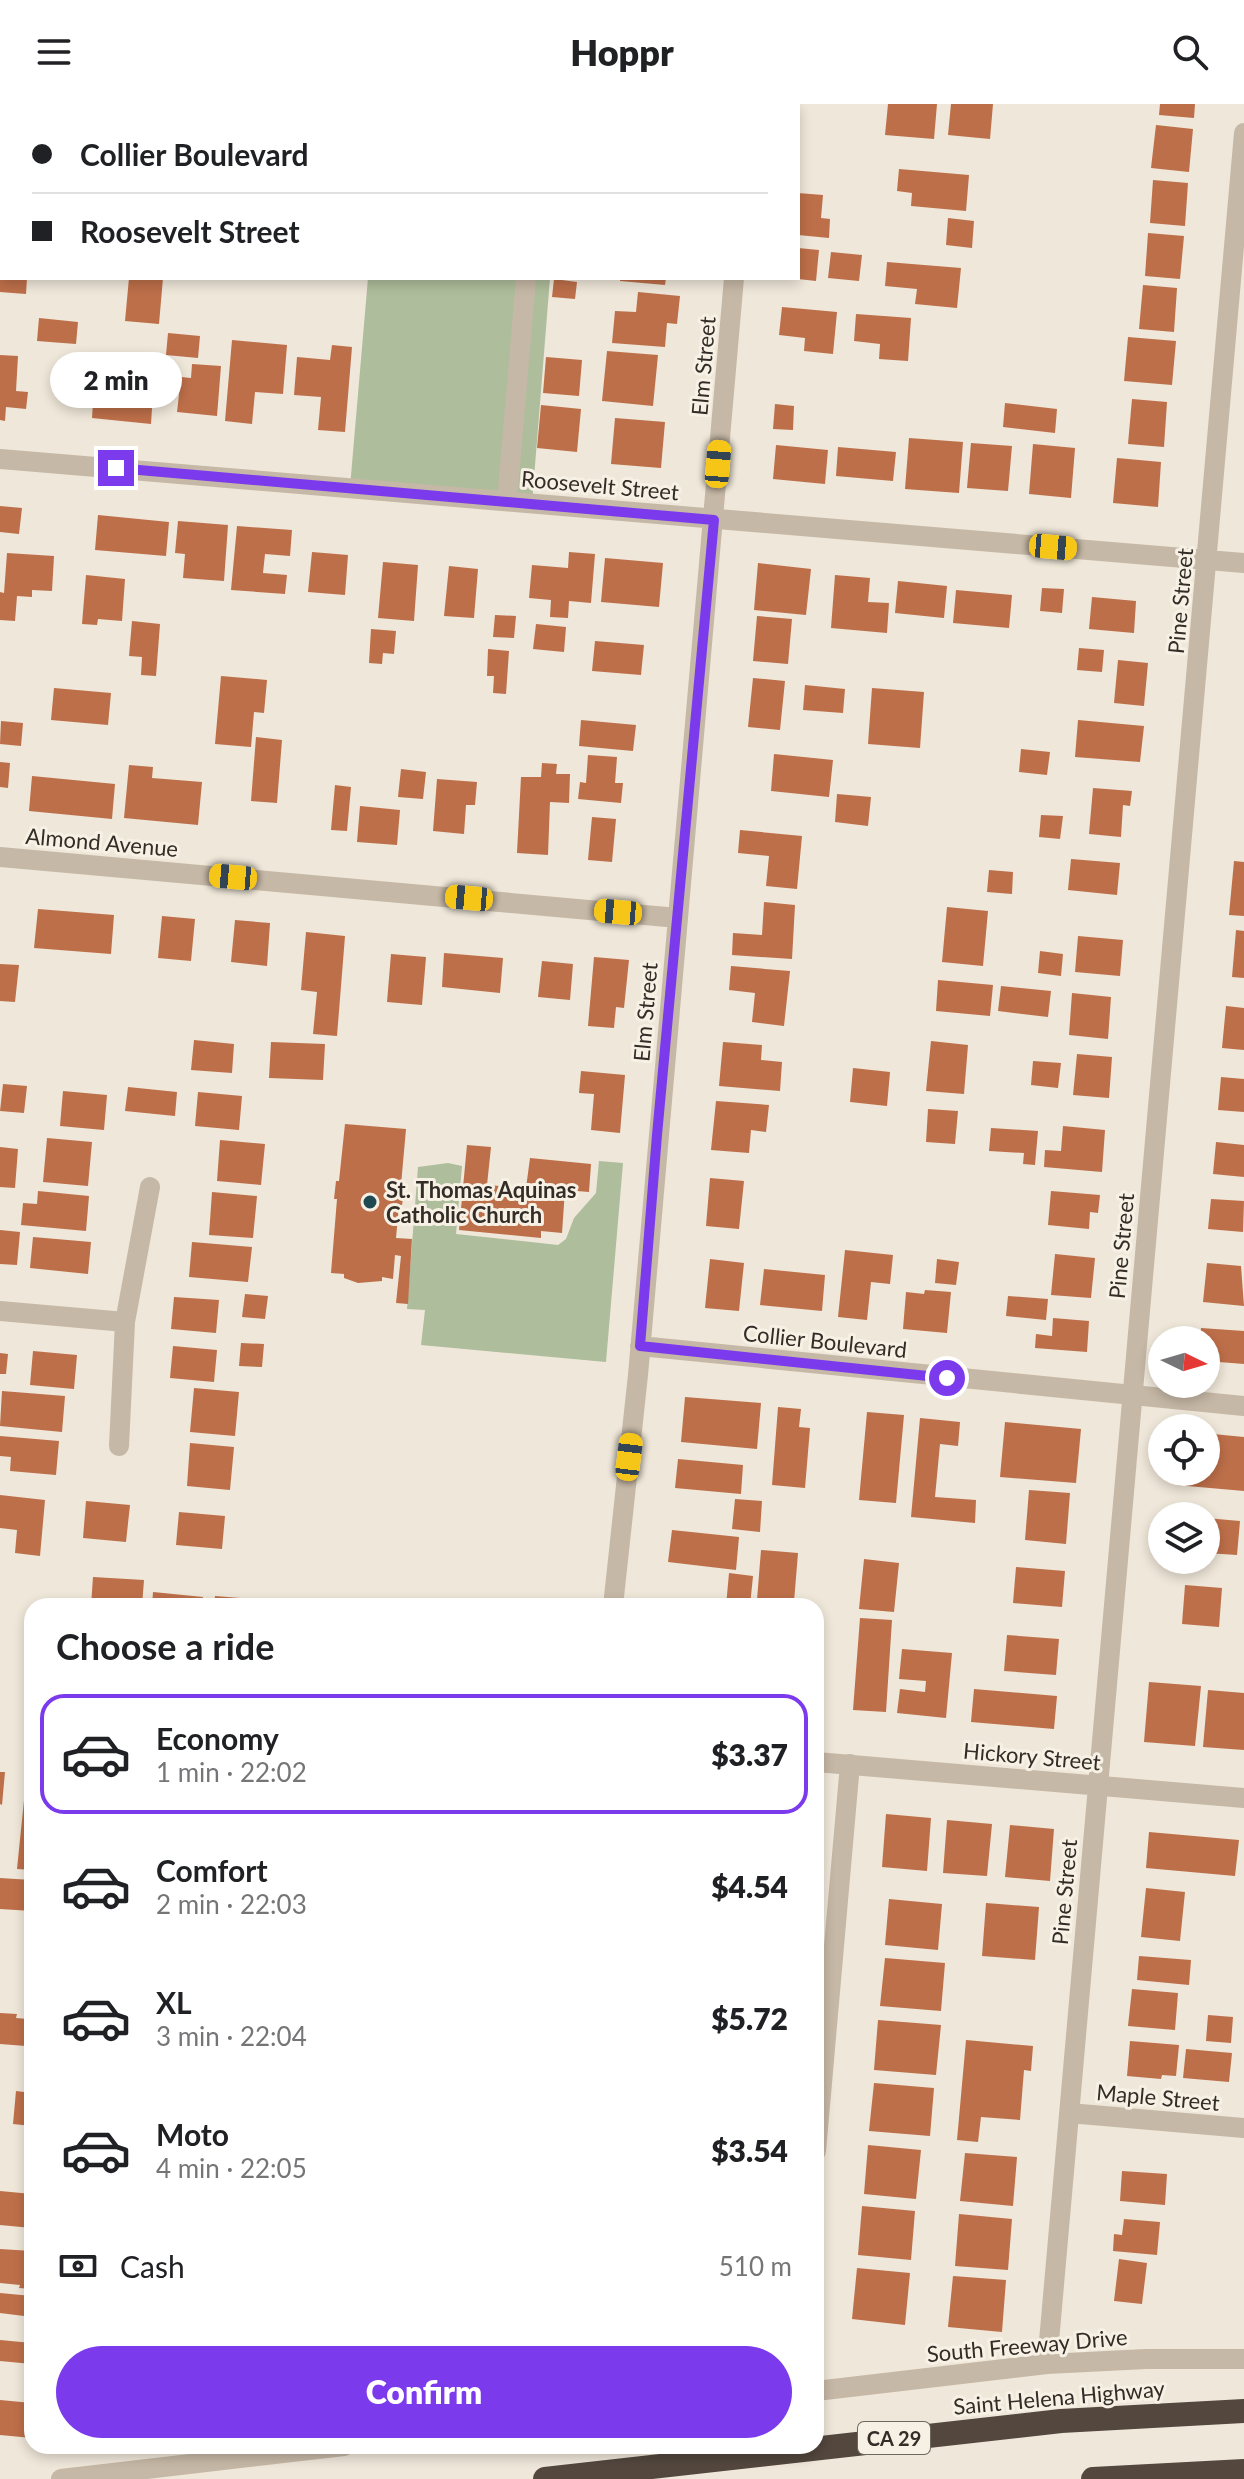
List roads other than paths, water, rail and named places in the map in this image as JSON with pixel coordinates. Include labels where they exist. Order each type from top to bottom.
[{"type":"highway","name":"Saint Helena Highway","points":[[824,2448],[1061,2421],[1244,2411]]},
{"type":"highway","name":"Saint Helena Highway","points":[[545,2479],[767,2454]]},
{"type":"highway","points":[[1093,2479],[1244,2471]]},
{"type":"street","name":"Pine Street","points":[[1047,2364],[1244,133]]},
{"type":"street","points":[[507,501],[526,280]]},
{"type":"street","name":"Elm Street","points":[[614,1598],[640,1346],[734,280]]},
{"type":"street","name":"Roosevelt Street","points":[[0,459],[1244,563]]},
{"type":"street","name":"Almond Avenue","points":[[0,857],[678,918]]},
{"type":"street","points":[[119,1446],[125,1322],[150,1187]]},
{"type":"street","points":[[0,1311],[125,1322]]},
{"type":"street","name":"Collier Boulevard","points":[[640,1346],[1244,1406]]},
{"type":"street","name":"Hickory Street","points":[[824,1762],[1244,1798]]},
{"type":"street","points":[[824,2060],[850,1764]]},
{"type":"street","name":"Maple Street","points":[[1069,2113],[1244,2128]]},
{"type":"street","name":"South Freeway Drive","points":[[824,2390],[1047,2364],[1146,2359],[1244,2359]]},
{"type":"street","points":[[61,2479],[275,2454]]},
{"type":"place","name":"St. Thomas Aquinas Catholic Church","points":[[370,1202]]}]
